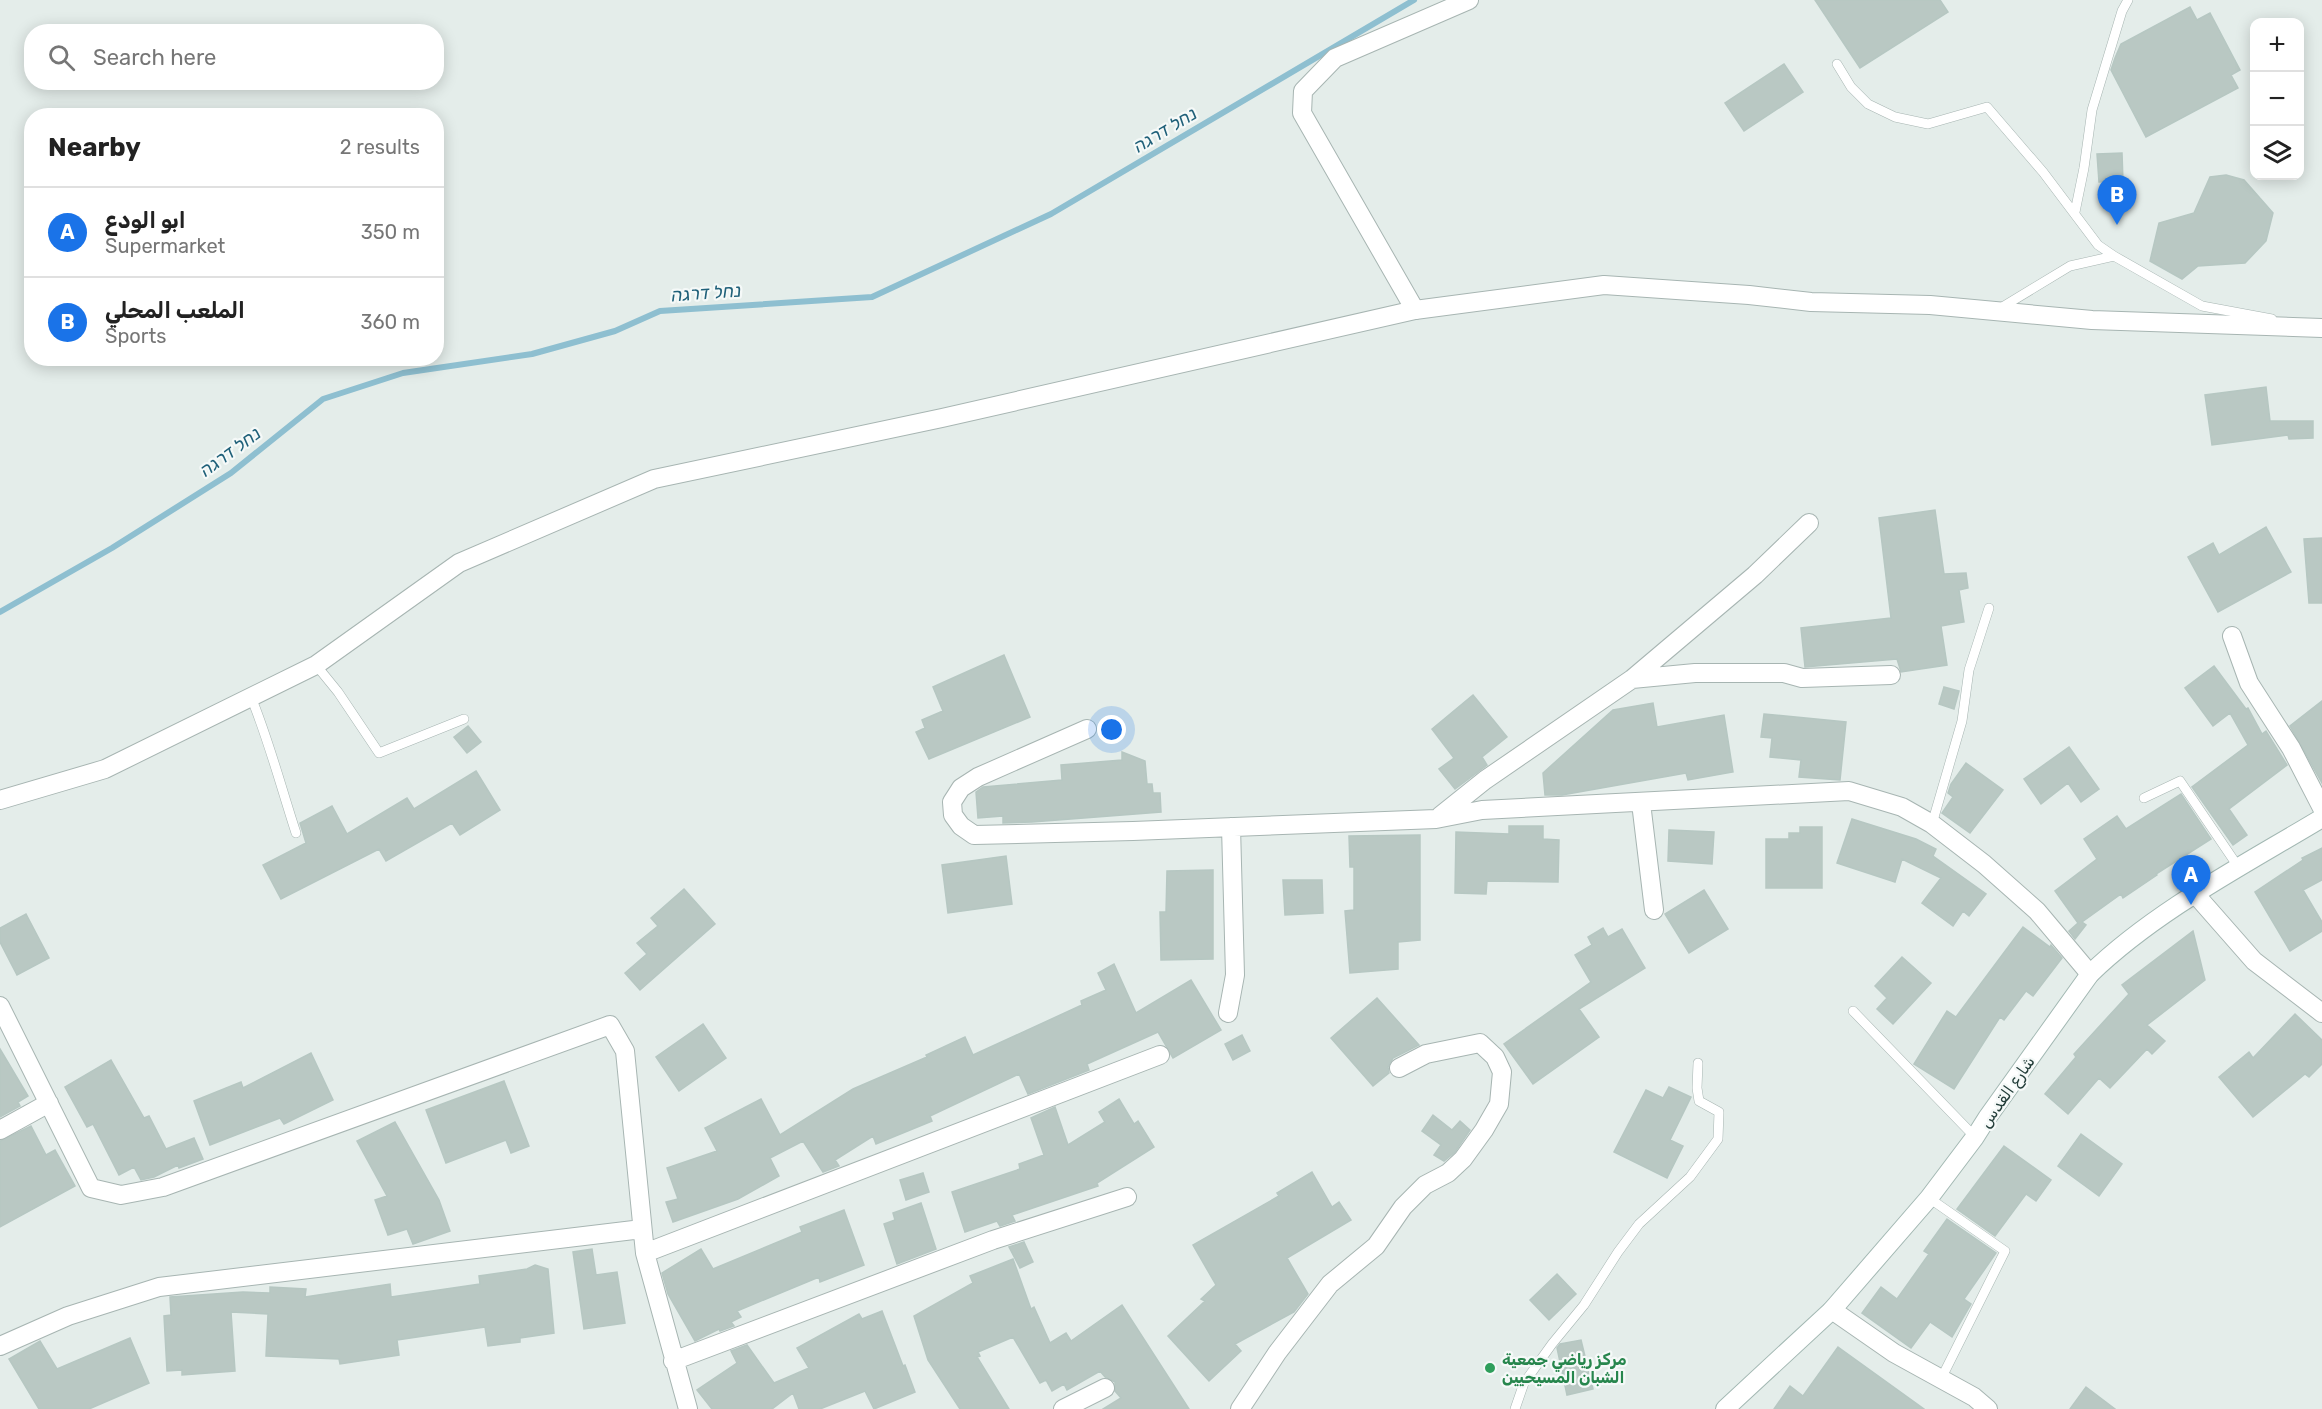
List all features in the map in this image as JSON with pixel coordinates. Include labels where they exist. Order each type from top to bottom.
[{"type":"street","points":[[1414,310],[1302,113],[1303,91],[1335,58],[1469,0]]},
{"type":"street","points":[[0,800],[105,770],[316,665],[459,563],[654,479],[953,415],[1414,310],[1604,285],[1749,295],[1811,302],[1930,305],[2092,320],[2322,328]]},
{"type":"street","points":[[1436,819],[1485,780],[1632,679],[1755,575],[1809,523]]},
{"type":"street","points":[[2232,636],[2249,683],[2291,748],[2322,808]]},
{"type":"street","points":[[1632,679],[1695,674],[1784,673],[1802,678],[1891,675]]},
{"type":"street","points":[[1087,729],[978,777],[961,788],[952,802],[953,815],[961,826],[974,835],[1436,819],[1482,810],[1849,791],[1902,807],[1932,824],[1984,864],[2037,911],[2090,974]]},
{"type":"street","points":[[1641,803],[1654,910]]},
{"type":"street","name":"شارع القدس","points":[[1725,1409],[1832,1310],[1929,1198],[2090,974],[2153,921],[2322,818]]},
{"type":"street","points":[[1228,1013],[1235,975],[1231,827]]},
{"type":"street","points":[[2196,895],[2254,961],[2322,1013]]},
{"type":"street","points":[[0,1006],[91,1188],[121,1195],[163,1186],[610,1024],[625,1051],[645,1253],[688,1409]]},
{"type":"street","points":[[1240,1409],[1277,1353],[1330,1284],[1376,1246],[1403,1207],[1425,1185],[1448,1173],[1463,1159],[1499,1104],[1502,1072],[1495,1057],[1480,1043],[1426,1054],[1399,1068]]},
{"type":"street","points":[[645,1253],[1160,1055]]},
{"type":"street","points":[[0,1130],[49,1103]]},
{"type":"street","points":[[673,1361],[993,1240],[1127,1197]]},
{"type":"street","points":[[0,1346],[68,1316],[159,1287],[642,1229]]},
{"type":"street","points":[[1832,1310],[1894,1353],[1974,1397],[1988,1409]]},
{"type":"street","points":[[1063,1409],[1105,1388]]},
{"type":"lane","points":[[2075,212],[2092,110],[2122,11],[2128,0]]},
{"type":"lane","points":[[1838,64],[1851,87],[1868,104],[1895,117],[1928,124],[1987,106],[2075,212],[2098,245],[2202,306],[2322,328]]},
{"type":"lane","points":[[1995,311],[2070,266],[2114,256]]},
{"type":"lane","points":[[1932,824],[1962,721],[1969,670],[1989,608]]},
{"type":"lane","points":[[316,665],[338,692],[379,753],[464,719]]},
{"type":"lane","points":[[251,697],[267,736],[274,766],[296,833]]},
{"type":"lane","points":[[2144,798],[2180,781],[2240,868]]},
{"type":"lane","points":[[1853,1011],[1975,1137]]},
{"type":"lane","points":[[1515,1409],[1524,1383],[1584,1305],[1639,1224],[1690,1177],[1718,1139],[1719,1112],[1699,1101],[1696,1088],[1698,1063]]},
{"type":"lane","points":[[1929,1198],[2005,1251],[1941,1379]]},
{"type":"building","points":[[1815,0],[1940,0],[1948,12],[1860,68]]},
{"type":"building","points":[[2190,7],[2197,20],[2210,13],[2240,70],[2231,75],[2238,88],[2146,137],[2111,70],[2115,58],[2121,44]]},
{"type":"building","points":[[1784,64],[1803,92],[1744,131],[1725,103]]},
{"type":"building","points":[[2122,153],[2123,181],[2099,182],[2097,154]]},
{"type":"building","points":[[2226,175],[2244,180],[2273,213],[2266,241],[2245,263],[2198,266],[2182,279],[2150,261],[2159,223],[2194,213],[2210,177]]},
{"type":"building","points":[[2266,387],[2270,421],[2313,421],[2313,438],[2289,439],[2288,435],[2212,445],[2205,395]]},
{"type":"building","points":[[1935,510],[1944,574],[1966,573],[1968,588],[1959,590],[1964,622],[1941,626],[1947,665],[1901,672],[1897,659],[1805,667],[1801,628],[1891,618],[1879,518]]},
{"type":"building","points":[[2266,527],[2291,572],[2218,612],[2188,557],[2213,543],[2219,555]]},
{"type":"building","points":[[2322,538],[2322,603],[2309,603],[2304,539]]},
{"type":"building","points":[[1004,655],[1030,717],[929,759],[916,732],[925,728],[922,720],[943,711],[933,687]]},
{"type":"building","points":[[2214,666],[2246,709],[2248,708],[2262,734],[2266,731],[2287,765],[2229,809],[2247,835],[2233,845],[2192,787],[2248,745],[2230,713],[2213,726],[2185,688]]},
{"type":"building","points":[[1944,687],[1959,691],[1954,709],[1939,704]]},
{"type":"building","points":[[1473,695],[1507,737],[1482,757],[1487,765],[1455,789],[1439,769],[1454,758],[1432,729]]},
{"type":"building","points":[[2322,701],[2322,783],[2290,726]]},
{"type":"building","points":[[1653,703],[1657,727],[1724,715],[1733,772],[1688,780],[1686,773],[1562,795],[1545,795],[1543,773],[1613,710]]},
{"type":"building","points":[[1764,714],[1846,722],[1840,780],[1799,777],[1801,760],[1770,757],[1772,738],[1761,737]]},
{"type":"building","points":[[468,726],[481,742],[467,753],[454,737]]},
{"type":"building","points":[[2069,747],[2099,789],[2081,802],[2068,783],[2041,804],[2024,779]]},
{"type":"building","points":[[1122,752],[1145,761],[1147,784],[1152,784],[1153,793],[1160,793],[1161,812],[1003,823],[1003,816],[978,818],[976,792],[983,787],[1062,780],[1061,765],[1122,760]]},
{"type":"building","points":[[1966,763],[2003,790],[1970,833],[1942,813],[1953,797],[1948,793],[1951,784]]},
{"type":"building","points":[[476,771],[500,810],[460,835],[452,823],[386,861],[379,849],[281,899],[263,865],[306,843],[300,823],[332,806],[347,834],[407,798],[414,809]]},
{"type":"building","points":[[2181,794],[2211,839],[2123,898],[2121,894],[2082,922],[2086,925],[2075,939],[2069,931],[2078,923],[2055,891],[2097,859],[2084,839],[2117,816],[2126,829]]},
{"type":"building","points":[[1852,819],[1916,839],[1936,849],[1933,856],[1986,894],[1969,916],[1963,911],[1953,926],[1922,903],[1941,878],[1902,859],[1895,882],[1837,863]]},
{"type":"building","points":[[1509,826],[1543,826],[1543,839],[1559,840],[1558,882],[1487,881],[1486,894],[1455,893],[1456,832],[1509,834]]},
{"type":"building","points":[[1800,827],[1822,827],[1822,888],[1766,888],[1766,839],[1789,839],[1789,833],[1800,833]]},
{"type":"building","points":[[1669,830],[1714,832],[1712,864],[1668,861]]},
{"type":"building","points":[[1420,835],[1420,940],[1398,942],[1398,969],[1350,973],[1345,911],[1354,910],[1354,867],[1350,867],[1349,836]]},
{"type":"building","points":[[2322,848],[2322,880],[2303,890],[2322,922],[2322,931],[2290,951],[2255,892],[2303,860],[2302,858]]},
{"type":"building","points":[[1006,856],[1012,904],[948,913],[942,865]]},
{"type":"building","points":[[1213,870],[1213,959],[1161,960],[1160,912],[1166,912],[1167,871]]},
{"type":"building","points":[[1283,880],[1322,880],[1323,913],[1285,915]]},
{"type":"building","points":[[684,889],[715,924],[640,990],[625,973],[647,954],[637,943],[658,926],[651,918]]},
{"type":"building","points":[[1704,890],[1728,929],[1689,953],[1665,914]]},
{"type":"building","points":[[26,914],[49,958],[17,975],[0,942],[0,928]]},
{"type":"building","points":[[2023,927],[2050,947],[2051,945],[2062,958],[2033,996],[2026,991],[2004,1020],[2000,1017],[1954,1089],[1914,1064],[1947,1011],[1956,1017]]},
{"type":"building","points":[[1603,928],[1608,937],[1622,929],[1645,968],[1579,1009],[1599,1037],[1533,1084],[1504,1044],[1591,982],[1575,955],[1592,945],[1588,937]]},
{"type":"building","points":[[2193,931],[2205,980],[2147,1025],[2165,1041],[2152,1054],[2147,1049],[2110,1088],[2099,1078],[2068,1114],[2045,1094],[2076,1057],[2074,1054],[2129,994],[2122,985]]},
{"type":"building","points":[[1902,957],[1931,983],[1893,1024],[1877,1009],[1887,998],[1875,986]]},
{"type":"building","points":[[1114,964],[1136,1013],[1191,980],[1221,1030],[1173,1058],[1158,1032],[1087,1064],[1089,1070],[1028,1094],[1019,1074],[930,1116],[932,1121],[876,1144],[873,1136],[835,1160],[839,1166],[823,1172],[803,1141],[770,1158],[779,1176],[738,1199],[673,1222],[666,1202],[678,1199],[667,1168],[717,1151],[705,1128],[761,1099],[780,1135],[853,1089],[927,1057],[926,1055],[965,1037],[973,1055],[1082,1005],[1081,1001],[1106,990],[1098,973]]},
{"type":"building","points":[[1377,998],[1419,1045],[1393,1058],[1388,1067],[1389,1073],[1373,1086],[1331,1038]]},
{"type":"building","points":[[2295,1014],[2322,1040],[2322,1064],[2309,1077],[2305,1074],[2253,1117],[2219,1077],[2249,1052],[2253,1058]]},
{"type":"building","points":[[703,1024],[726,1058],[679,1091],[656,1057]]},
{"type":"building","points":[[1242,1035],[1250,1051],[1233,1060],[1225,1044]]},
{"type":"building","points":[[0,1049],[28,1096],[18,1102],[20,1106],[0,1117]]},
{"type":"building","points":[[311,1053],[333,1100],[284,1124],[280,1118],[210,1145],[194,1101],[241,1082],[243,1088]]},
{"type":"building","points":[[111,1060],[144,1118],[149,1116],[166,1149],[194,1138],[203,1159],[179,1168],[178,1165],[154,1177],[141,1180],[134,1167],[119,1175],[93,1124],[87,1127],[65,1087]]},
{"type":"building","points":[[504,1081],[529,1146],[511,1153],[506,1140],[446,1163],[426,1110]]},
{"type":"building","points":[[1669,1087],[1691,1097],[1670,1140],[1683,1146],[1667,1178],[1614,1152],[1646,1090],[1663,1098]]},
{"type":"building","points":[[1119,1099],[1134,1124],[1138,1121],[1154,1147],[1097,1183],[1098,1186],[1012,1215],[1015,1221],[1000,1226],[997,1221],[965,1232],[952,1192],[1020,1169],[1019,1164],[1044,1155],[1031,1118],[1055,1107],[1068,1145],[1105,1122],[1099,1112]]},
{"type":"building","points":[[1433,1115],[1452,1130],[1460,1121],[1470,1130],[1455,1152],[1444,1161],[1434,1155],[1441,1145],[1422,1131]]},
{"type":"building","points":[[395,1122],[439,1200],[450,1231],[413,1244],[407,1229],[388,1235],[375,1200],[387,1196],[357,1141]]},
{"type":"building","points":[[31,1126],[46,1155],[55,1150],[75,1186],[0,1227],[0,1141]]},
{"type":"building","points":[[2081,1134],[2122,1164],[2099,1196],[2058,1166]]},
{"type":"building","points":[[2004,1146],[2051,1180],[2036,1201],[2026,1194],[1995,1236],[1957,1209]]},
{"type":"building","points":[[1312,1172],[1332,1207],[1339,1202],[1351,1220],[1287,1258],[1308,1294],[1294,1312],[1235,1344],[1241,1351],[1209,1381],[1168,1336],[1205,1301],[1201,1299],[1216,1285],[1193,1245],[1279,1196],[1277,1193]]},
{"type":"building","points":[[923,1173],[929,1192],[906,1200],[900,1180]]},
{"type":"building","points":[[921,1203],[936,1249],[897,1264],[884,1224],[895,1220],[893,1213]]},
{"type":"building","points":[[844,1210],[864,1265],[820,1282],[819,1277],[737,1311],[741,1317],[731,1322],[734,1326],[720,1331],[719,1329],[695,1341],[668,1294],[662,1273],[701,1249],[713,1269],[802,1232],[800,1227]]},
{"type":"building","points":[[1947,1219],[1996,1253],[1964,1299],[1971,1304],[1952,1337],[1930,1322],[1911,1348],[1862,1313],[1881,1287],[1897,1299],[1929,1254],[1924,1251]]},
{"type":"building","points":[[1024,1242],[1033,1262],[1020,1268],[1009,1247]]},
{"type":"building","points":[[592,1249],[596,1275],[617,1272],[625,1323],[584,1329],[573,1252]]},
{"type":"building","points":[[1013,1259],[1031,1309],[1034,1307],[1050,1343],[1066,1333],[1071,1341],[1122,1305],[1189,1409],[1103,1409],[1121,1398],[1115,1391],[1115,1382],[1105,1377],[1100,1371],[1067,1390],[1064,1384],[1052,1391],[1046,1380],[1040,1383],[1013,1337],[978,1352],[980,1356],[977,1357],[1009,1409],[960,1409],[928,1360],[914,1316],[973,1283],[970,1276]]},
{"type":"building","points":[[535,1265],[548,1269],[554,1333],[520,1338],[520,1342],[488,1346],[485,1327],[397,1340],[399,1355],[340,1364],[339,1359],[266,1356],[268,1314],[231,1312],[235,1371],[182,1375],[182,1370],[167,1371],[164,1316],[171,1315],[170,1297],[243,1292],[270,1293],[270,1287],[306,1289],[305,1297],[390,1284],[391,1297],[480,1284],[479,1276],[527,1269]]},
{"type":"building","points":[[1557,1274],[1576,1294],[1549,1320],[1530,1300]]},
{"type":"building","points":[[882,1311],[915,1392],[874,1409],[865,1391],[820,1409],[799,1409],[793,1393],[772,1409],[712,1409],[697,1390],[737,1363],[731,1351],[747,1345],[774,1383],[786,1378],[809,1368],[797,1348],[859,1314],[862,1319]]},
{"type":"building","points":[[130,1338],[149,1383],[89,1409],[39,1409],[9,1359],[40,1341],[57,1369]]},
{"type":"building","points":[[1581,1340],[1593,1389],[1567,1395],[1557,1348],[1560,1344]]},
{"type":"building","points":[[1838,1347],[1924,1409],[1774,1409],[1790,1386],[1803,1396]]},
{"type":"building","points":[[2086,1387],[2115,1409],[2070,1409]]},
{"type":"waterway","name":"נחל דרגה","points":[[0,612],[112,548],[231,473],[323,399],[403,373],[532,354],[615,331],[660,311],[872,297],[1051,214],[1414,0]]},
{"type":"place","name":"الملعب المحلي","points":[[2117,225]]},
{"type":"place","name":"ابو الودع","points":[[2191,905]]},
{"type":"place","name":"مركز رياضي جمعية الشبان المسيحيين","points":[[1490,1368]]}]
